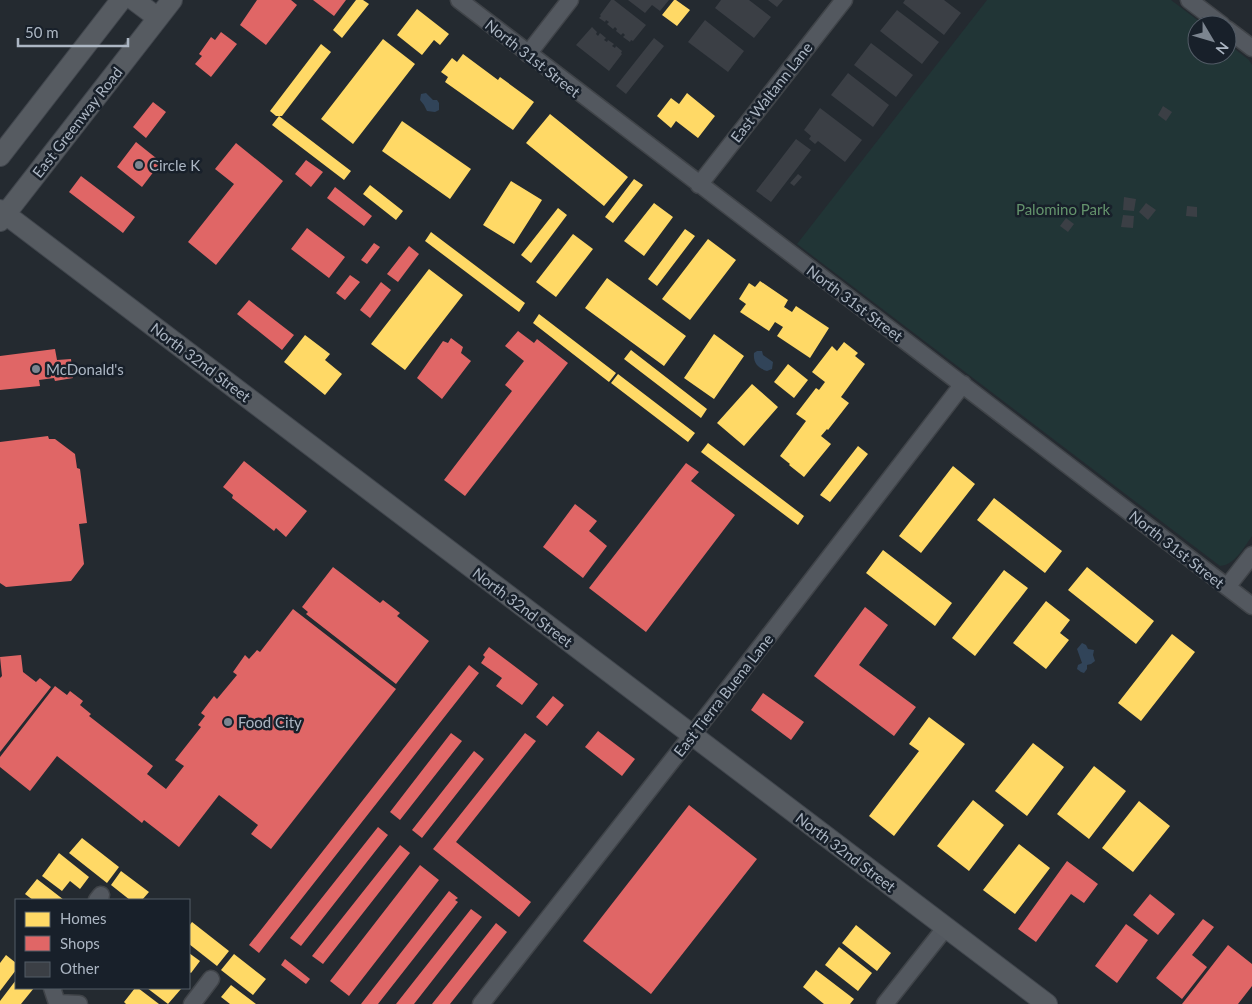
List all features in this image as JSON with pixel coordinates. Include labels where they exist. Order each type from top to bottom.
[{"type":"main road","points":[[0,156],[121,0]]},
{"type":"main road","points":[[134,0],[158,18]]},
{"type":"main road","name":"East Greenway Road","points":[[2,215],[172,0]]},
{"type":"main road","name":"North 32nd Street","points":[[2,215],[1047,1004]]},
{"type":"street","name":"North 31st Street","points":[[459,0],[1252,606]]},
{"type":"street","points":[[528,54],[570,0]]},
{"type":"street","name":"East Waltann Lane","points":[[699,185],[844,0]]},
{"type":"street","points":[[1189,0],[1209,15]]},
{"type":"street","points":[[1237,37],[1252,48]]},
{"type":"street","name":"East Tierra Buena Lane","points":[[481,1004],[963,384]]},
{"type":"street","points":[[1227,587],[1252,555]]},
{"type":"street","points":[[885,1004],[946,927]]},
{"type":"street","points":[[192,1004],[211,979]]},
{"type":"street","points":[[55,998],[80,1004]]},
{"type":"green space","name":"Palomino Park","points":[[987,0],[1171,0],[1191,15],[1187,15],[1187,65],[1237,65],[1237,51],[1249,60],[1252,65],[1252,536],[1235,559],[1220,566],[797,244]]},
{"type":"water","points":[[426,93],[433,100],[437,100],[439,110],[435,112],[427,111],[420,100],[421,94]]},
{"type":"water","points":[[762,351],[763,355],[773,362],[772,369],[767,371],[757,365],[754,360],[754,353]]},
{"type":"water","points":[[1082,643],[1088,649],[1094,650],[1095,661],[1087,665],[1084,673],[1077,669],[1078,665],[1082,663],[1077,649]]},
{"type":"building: Homes","points":[[356,0],[363,0],[369,4],[342,38],[333,30]]},
{"type":"building: Homes","points":[[674,0],[690,10],[677,26],[662,15]]},
{"type":"building: Homes","points":[[417,9],[449,34],[440,45],[434,40],[422,55],[397,35]]},
{"type":"building: Homes","points":[[383,39],[415,64],[353,144],[321,119]]},
{"type":"building: Homes","points":[[321,44],[331,52],[282,116],[276,116],[270,111]]},
{"type":"building: Homes","points":[[463,54],[498,80],[500,77],[534,102],[513,130],[445,82],[448,77],[441,72],[452,58],[457,62]]},
{"type":"building: Homes","points":[[687,93],[715,116],[698,138],[676,121],[671,128],[657,116],[671,98],[679,104]]},
{"type":"building: Homes","points":[[550,114],[628,177],[604,206],[526,143]]},
{"type":"building: Homes","points":[[279,116],[351,171],[344,180],[272,125]]},
{"type":"building: Homes","points":[[402,121],[471,169],[450,199],[382,151]]},
{"type":"building: Homes","points":[[634,179],[643,185],[613,223],[605,217]]},
{"type":"building: Homes","points":[[511,181],[542,200],[514,244],[483,225]]},
{"type":"building: Homes","points":[[370,185],[403,211],[396,220],[363,194]]},
{"type":"building: Homes","points":[[654,203],[673,217],[644,256],[624,241]]},
{"type":"building: Homes","points":[[558,208],[567,215],[531,263],[521,255]]},
{"type":"building: Homes","points":[[685,229],[695,236],[657,286],[648,279]]},
{"type":"building: Homes","points":[[431,232],[525,303],[519,312],[425,241]]},
{"type":"building: Homes","points":[[573,234],[593,249],[556,297],[536,282]]},
{"type":"building: Homes","points":[[708,239],[736,260],[690,320],[662,299]]},
{"type":"building: Homes","points":[[429,269],[463,295],[405,370],[371,344]]},
{"type":"building: Homes","points":[[607,278],[686,336],[664,366],[585,308]]},
{"type":"building: Homes","points":[[760,281],[788,300],[784,307],[792,312],[796,306],[829,328],[810,358],[777,336],[783,327],[775,322],[769,331],[740,312],[746,304],[739,299],[749,283],[755,287]]},
{"type":"building: Homes","points":[[539,314],[616,373],[609,382],[533,323]]},
{"type":"building: Homes","points":[[714,334],[744,356],[714,399],[684,378]]},
{"type":"building: Homes","points":[[305,335],[330,354],[325,360],[342,374],[325,395],[284,362]]},
{"type":"building: Homes","points":[[844,342],[858,353],[855,356],[865,364],[841,397],[849,403],[821,436],[831,444],[804,477],[780,456],[806,421],[796,414],[816,388],[819,390],[825,382],[812,372],[832,346],[837,351]]},
{"type":"building: Homes","points":[[631,350],[707,409],[701,418],[624,359]]},
{"type":"building: Homes","points":[[788,364],[808,380],[794,398],[774,382]]},
{"type":"building: Homes","points":[[618,374],[695,433],[688,442],[611,383]]},
{"type":"building: Homes","points":[[752,384],[778,407],[744,446],[717,423]]},
{"type":"building: Homes","points":[[708,443],[804,516],[798,525],[701,452]]},
{"type":"building: Homes","points":[[858,446],[868,454],[830,502],[820,495]]},
{"type":"building: Homes","points":[[953,466],[975,484],[921,553],[899,536]]},
{"type":"building: Homes","points":[[994,498],[1062,551],[1045,573],[977,520]]},
{"type":"building: Homes","points":[[883,550],[952,603],[935,626],[866,573]]},
{"type":"building: Homes","points":[[1087,567],[1154,621],[1136,644],[1068,590]]},
{"type":"building: Homes","points":[[1004,570],[1028,588],[975,656],[952,638]]},
{"type":"building: Homes","points":[[1046,601],[1070,620],[1060,633],[1069,640],[1046,669],[1013,643]]},
{"type":"building: Homes","points":[[1172,634],[1195,652],[1141,721],[1118,703]]},
{"type":"building: Homes","points":[[929,717],[965,744],[894,836],[869,816],[919,751],[909,744]]},
{"type":"building: Homes","points":[[1033,743],[1064,767],[1027,816],[995,791]]},
{"type":"building: Homes","points":[[1094,766],[1126,791],[1089,839],[1057,814]]},
{"type":"building: Homes","points":[[973,800],[1004,825],[969,871],[937,846]]},
{"type":"building: Homes","points":[[1139,801],[1170,826],[1133,872],[1102,848]]},
{"type":"building: Homes","points":[[82,838],[119,867],[107,883],[69,853]]},
{"type":"building: Homes","points":[[1019,844],[1050,868],[1015,914],[983,890]]},
{"type":"building: Homes","points":[[59,853],[89,877],[80,889],[70,881],[62,891],[42,876]]},
{"type":"building: Homes","points":[[121,871],[149,892],[143,899],[129,899],[111,885]]},
{"type":"building: Homes","points":[[37,879],[63,899],[32,899],[25,894]]},
{"type":"building: Homes","points":[[192,922],[229,951],[217,966],[190,945],[190,925]]},
{"type":"building: Homes","points":[[856,925],[891,953],[877,971],[842,943]]},
{"type":"building: Homes","points":[[839,947],[872,973],[858,991],[825,965]]},
{"type":"building: Homes","points":[[190,954],[200,961],[190,972]]},
{"type":"building: Homes","points":[[234,954],[266,979],[253,995],[221,970]]},
{"type":"building: Homes","points":[[6,955],[15,962],[15,971],[0,991],[0,963]]},
{"type":"building: Homes","points":[[816,970],[854,999],[850,1004],[824,1004],[803,987]]},
{"type":"building: Homes","points":[[15,981],[15,989],[33,989],[21,1004],[0,1004],[0,1001]]},
{"type":"building: Homes","points":[[231,985],[256,1004],[230,1004],[221,997]]},
{"type":"building: Homes","points":[[134,989],[139,989],[159,1004],[126,1004],[124,1002]]},
{"type":"building: Homes","points":[[148,989],[181,989],[168,1004]]},
{"type":"building: Shops","points":[[257,0],[291,0],[297,5],[266,45],[240,25]]},
{"type":"building: Shops","points":[[313,0],[346,0],[334,16]]},
{"type":"building: Shops","points":[[221,32],[237,44],[211,77],[195,64],[202,56],[199,54],[211,37],[215,40]]},
{"type":"building: Shops","points":[[153,102],[166,112],[146,138],[133,127]]},
{"type":"building: Shops","name":"Circle K","points":[[136,142],[161,162],[142,187],[117,167]]},
{"type":"building: Shops","points":[[236,143],[283,181],[216,265],[188,242],[234,184],[215,169]]},
{"type":"building: Shops","points":[[306,160],[323,172],[311,187],[295,174]]},
{"type":"building: Shops","points":[[81,176],[135,217],[123,233],[69,192]]},
{"type":"building: Shops","points":[[335,187],[372,216],[364,226],[327,198]]},
{"type":"building: Shops","points":[[307,228],[345,257],[329,278],[291,249]]},
{"type":"building: Shops","points":[[374,243],[380,247],[367,264],[361,260]]},
{"type":"building: Shops","points":[[409,246],[419,254],[398,282],[387,274]]},
{"type":"building: Shops","points":[[350,275],[360,282],[345,300],[336,293]]},
{"type":"building: Shops","points":[[381,282],[391,290],[370,318],[360,310]]},
{"type":"building: Shops","points":[[249,300],[294,335],[282,350],[237,314]]},
{"type":"building: Shops","points":[[518,331],[534,343],[537,339],[568,363],[465,496],[444,480],[512,391],[505,385],[524,361],[505,346]]},
{"type":"building: Shops","points":[[451,338],[463,347],[461,353],[471,361],[442,399],[417,378],[443,341],[448,343]]},
{"type":"building: Shops","name":"McDonald's","points":[[55,349],[57,360],[71,359],[73,378],[55,381],[54,378],[39,380],[40,386],[0,390],[0,356]]},
{"type":"building: Shops","points":[[48,436],[49,439],[55,439],[75,454],[77,468],[80,469],[87,523],[79,524],[84,564],[71,581],[6,587],[0,583],[0,442]]},
{"type":"building: Shops","points":[[244,461],[307,511],[286,537],[276,528],[274,531],[232,498],[233,495],[223,487]]},
{"type":"building: Shops","points":[[686,463],[699,472],[691,481],[735,515],[646,632],[589,588]]},
{"type":"building: Shops","points":[[575,504],[597,521],[589,531],[607,546],[583,578],[543,547]]},
{"type":"building: Shops","points":[[333,567],[380,603],[383,600],[400,613],[397,616],[429,641],[396,684],[306,614],[308,612],[302,607]]},
{"type":"building: Shops","points":[[865,607],[888,625],[859,665],[916,707],[894,736],[814,676]]},
{"type":"building: Shops","points":[[293,609],[396,689],[271,849],[251,834],[258,825],[219,795],[179,847],[144,820],[142,823],[57,756],[30,791],[0,767],[0,757],[55,686],[67,695],[70,691],[83,701],[80,705],[91,714],[89,716],[153,766],[147,774],[166,789],[184,766],[175,760],[201,727],[198,725],[205,716],[201,713],[214,696],[217,699],[237,675],[233,672],[245,655],[249,659],[257,650],[260,652]]},
{"type":"building: Shops","points":[[489,647],[538,684],[522,705],[496,686],[502,678],[481,663],[485,657],[483,655]]},
{"type":"building: Shops","points":[[21,655],[23,672],[36,682],[40,678],[51,687],[0,752],[0,678],[2,676],[0,657]]},
{"type":"building: Shops","points":[[469,665],[479,673],[259,953],[249,945]]},
{"type":"building: Shops","points":[[763,693],[804,722],[791,740],[751,710]]},
{"type":"building: Shops","points":[[553,696],[564,705],[547,726],[536,717]]},
{"type":"building: Shops","points":[[598,731],[635,759],[622,776],[585,747]]},
{"type":"building: Shops","points":[[451,733],[462,741],[400,820],[390,812]]},
{"type":"building: Shops","points":[[525,733],[536,741],[456,842],[531,902],[519,917],[433,849]]},
{"type":"building: Shops","points":[[474,751],[484,759],[422,838],[412,830]]},
{"type":"building: Shops","points":[[689,805],[757,859],[651,994],[583,941]]},
{"type":"building: Shops","points":[[378,827],[388,835],[301,946],[290,938]]},
{"type":"building: Shops","points":[[400,845],[410,853],[323,964],[312,956]]},
{"type":"building: Shops","points":[[1067,861],[1098,884],[1084,903],[1071,894],[1036,942],[1018,929]]},
{"type":"building: Shops","points":[[420,865],[439,880],[349,996],[330,981]]},
{"type":"building: Shops","points":[[449,891],[458,898],[455,900],[458,902],[378,1004],[361,1004]]},
{"type":"building: Shops","points":[[1150,894],[1175,914],[1158,935],[1133,915]]},
{"type":"building: Shops","points":[[471,909],[482,917],[414,1004],[396,1004]]},
{"type":"building: Shops","points":[[1203,919],[1214,927],[1192,955],[1207,967],[1182,999],[1156,978]]},
{"type":"building: Shops","points":[[496,923],[507,932],[450,1004],[432,1004]]},
{"type":"building: Shops","points":[[1126,924],[1148,940],[1117,983],[1095,966]]},
{"type":"building: Shops","points":[[1228,945],[1252,964],[1252,986],[1238,1004],[1182,1004]]},
{"type":"building: Shops","points":[[285,959],[310,979],[306,984],[281,965]]},
{"type":"building: Other","points":[[611,0],[614,0],[646,25],[633,41],[631,40],[630,42],[623,37],[625,35],[623,33],[621,35],[616,31],[615,27],[613,29],[607,24],[609,22],[599,18]]},
{"type":"building: Other","points":[[628,0],[669,0],[660,11],[652,5],[645,13]]},
{"type":"building: Other","points":[[721,0],[749,0],[771,17],[754,38],[715,8]]},
{"type":"building: Other","points":[[768,0],[783,0],[777,7]]},
{"type":"building: Other","points":[[905,0],[944,0],[961,13],[944,35],[903,3]]},
{"type":"building: Other","points":[[897,10],[939,42],[922,64],[880,31]]},
{"type":"building: Other","points":[[705,20],[744,51],[728,72],[688,42]]},
{"type":"building: Other","points":[[592,27],[598,36],[600,33],[606,38],[604,40],[607,42],[608,40],[614,44],[612,46],[615,48],[616,46],[622,51],[622,54],[609,71],[576,45]]},
{"type":"building: Other","points":[[654,38],[664,46],[626,94],[616,86]]},
{"type":"building: Other","points":[[871,43],[913,75],[896,97],[854,65]]},
{"type":"building: Other","points":[[848,73],[889,105],[873,127],[831,95]]},
{"type":"building: Other","points":[[1163,106],[1172,112],[1166,121],[1158,115]]},
{"type":"building: Other","points":[[820,108],[862,140],[845,162],[818,141],[815,144],[809,139],[811,136],[804,130]]},
{"type":"building: Other","points":[[796,139],[811,150],[771,202],[756,191]]},
{"type":"building: Other","points":[[798,174],[802,177],[794,186],[790,183]]},
{"type":"building: Other","points":[[1124,197],[1136,199],[1134,211],[1123,210]]},
{"type":"building: Other","points":[[1146,203],[1156,210],[1148,220],[1139,212]]},
{"type":"building: Other","points":[[1187,206],[1197,207],[1197,217],[1186,216]]},
{"type":"building: Other","points":[[1123,215],[1134,216],[1133,228],[1121,227]]},
{"type":"building: Other","points":[[1066,218],[1074,224],[1068,232],[1060,226]]},
{"type":"place","name":"Circle K","points":[[139,165]]},
{"type":"place","name":"McDonald's","points":[[36,369]]},
{"type":"place","name":"Food City","points":[[228,722]]}]
